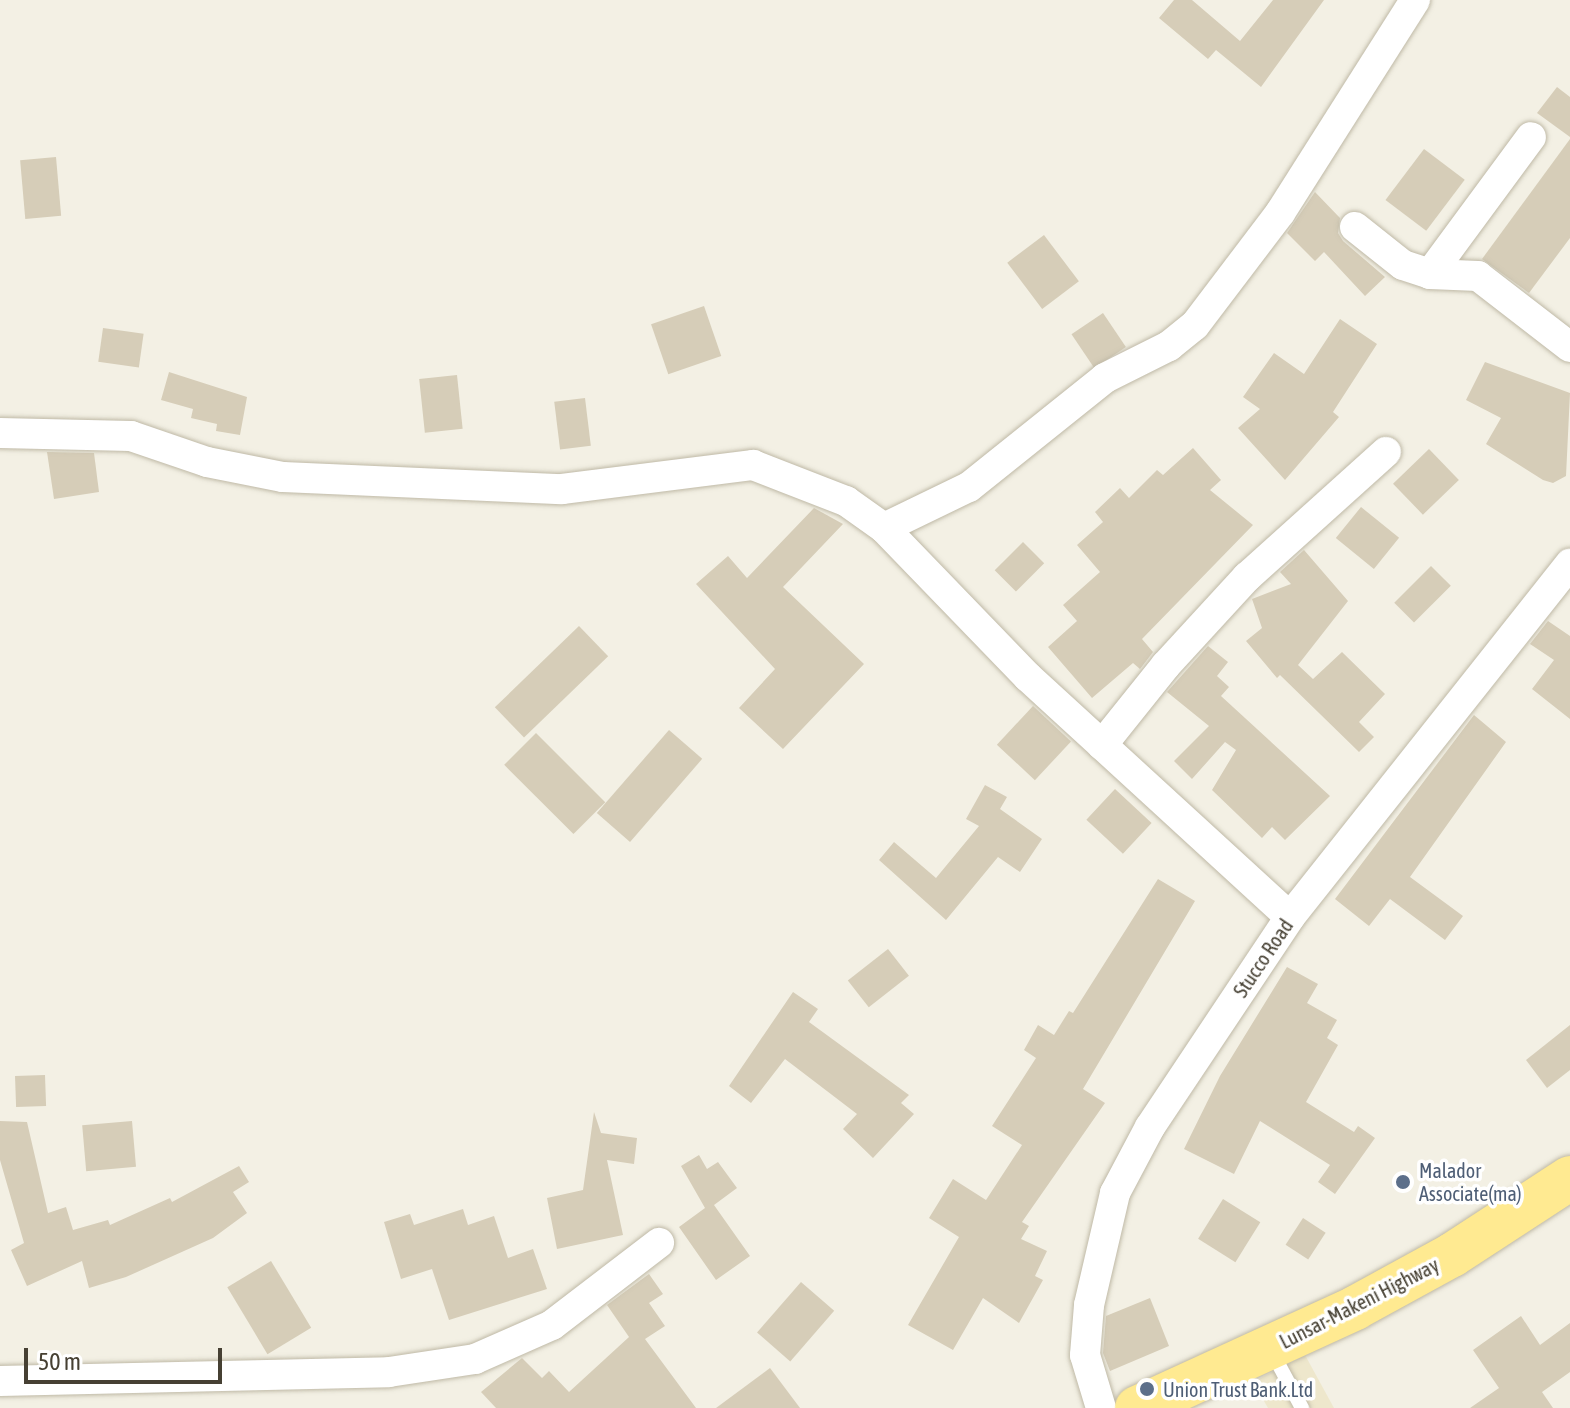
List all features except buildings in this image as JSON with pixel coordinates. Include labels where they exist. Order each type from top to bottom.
[{"type":"main road","name":"Lunsar-Makeni Highway","points":[[1137,1408],[1270,1349],[1452,1255],[1570,1178]]},
{"type":"street","points":[[884,528],[969,487],[1105,378],[1169,346],[1195,325],[1280,213],[1415,0]]},
{"type":"street","points":[[1430,274],[1531,137]]},
{"type":"street","points":[[1355,227],[1403,265],[1430,274],[1478,276],[1570,347]]},
{"type":"street","points":[[0,433],[131,436],[207,462],[283,477],[562,489],[753,465],[846,501],[884,528],[1028,677],[1290,917]]},
{"type":"street","points":[[1102,745],[1166,665],[1247,577],[1386,452]]},
{"type":"street","name":"Stucco Road","points":[[1101,1408],[1085,1355],[1097,1255],[1115,1193],[1150,1127],[1290,917],[1570,564]]},
{"type":"street","points":[[0,1381],[389,1372],[475,1359],[552,1325],[659,1243]]},
{"type":"lane","points":[[1270,1349],[1302,1408]]},
{"type":"shaded area","points":[[1305,1355],[1334,1408],[1268,1408],[1253,1382]]},
{"type":"place","name":"Malador Associate(ma)","points":[[1403,1182]]},
{"type":"place","name":"Union Trust Bank.Ltd","points":[[1147,1389]]}]
